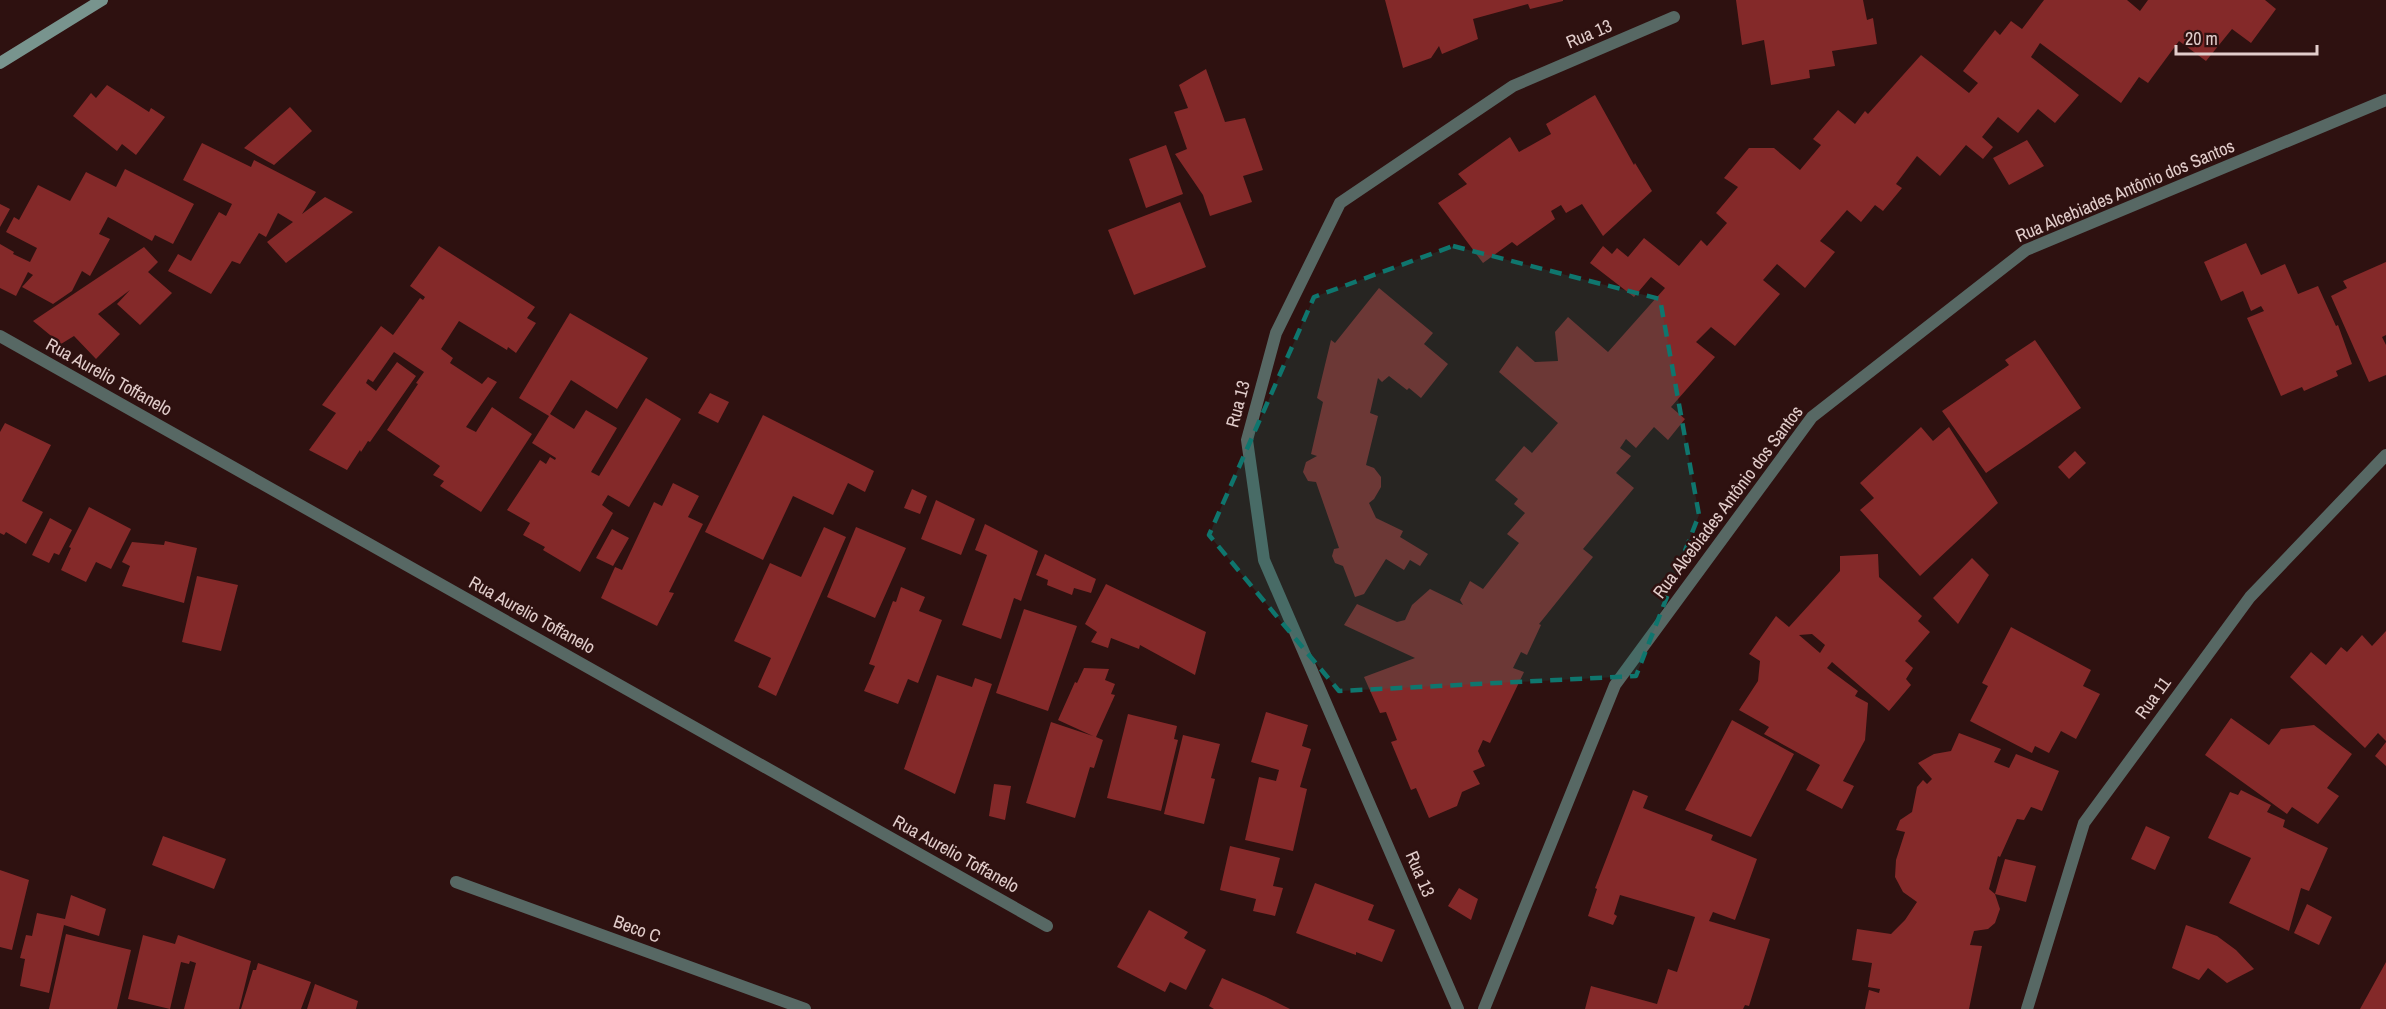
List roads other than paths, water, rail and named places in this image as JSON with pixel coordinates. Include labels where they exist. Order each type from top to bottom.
[{"type":"main road","points":[[0,63],[102,0]]},
{"type":"street","name":"Rua 13","points":[[1458,1009],[1264,560],[1247,440],[1276,333],[1340,203],[1513,86],[1674,17]]},
{"type":"street","name":"Rua Alcebiades Antônio dos Santos","points":[[1484,1009],[1616,685],[1812,417],[2026,250],[2386,100]]},
{"type":"street","name":"Rua Aurelio Toffanelo","points":[[0,336],[1047,926]]},
{"type":"street","name":"Rua 11","points":[[2027,1009],[2084,823],[2250,597],[2386,455]]},
{"type":"street","name":"Beco C","points":[[456,882],[805,1009]]}]
